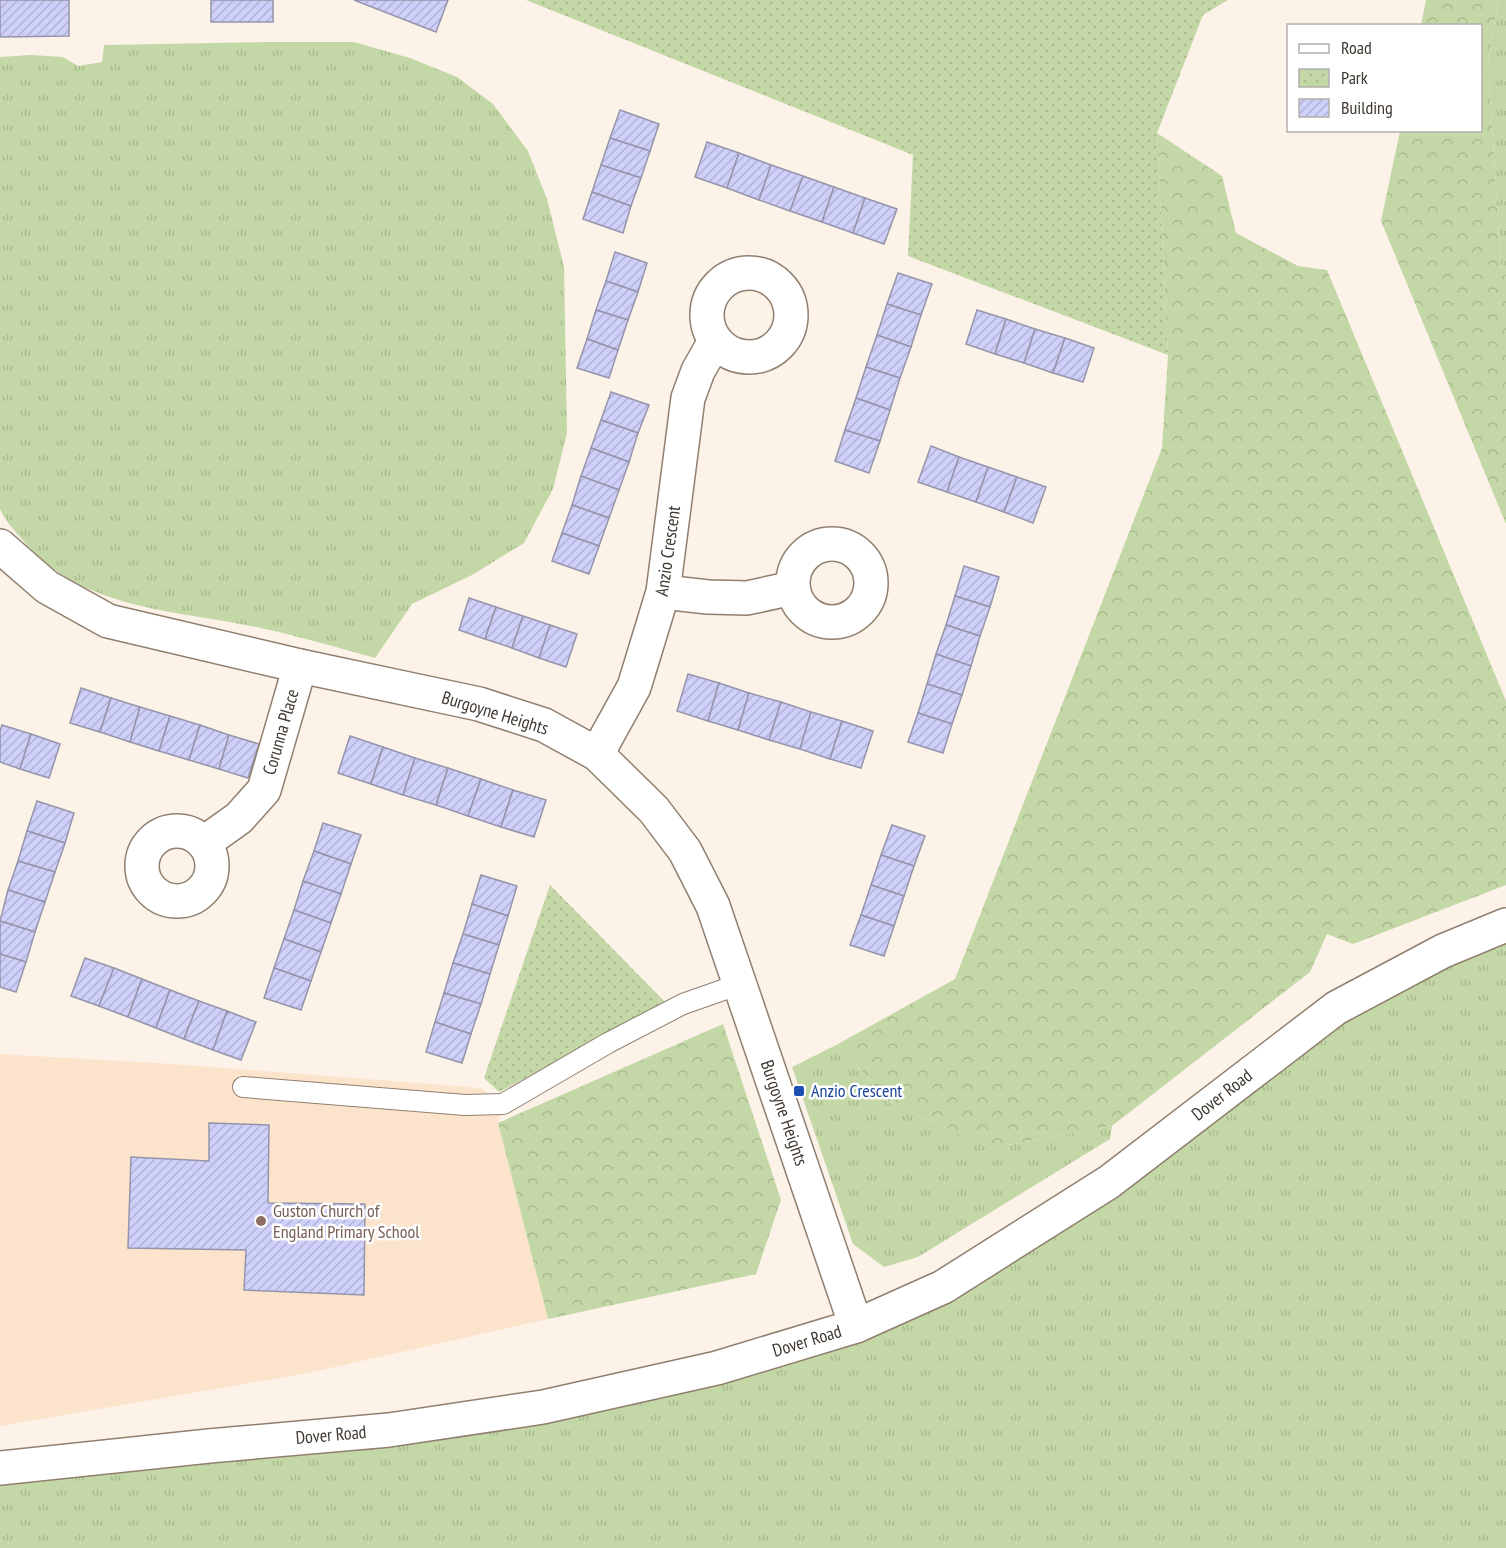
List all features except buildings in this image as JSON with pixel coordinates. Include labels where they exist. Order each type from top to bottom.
[{"type":"street","name":"Anzio Crescent","points":[[597,754],[634,687],[663,592],[688,398],[698,371],[716,341]]},
{"type":"street","name":"Burgoyne Heights","points":[[0,546],[46,588],[108,621],[300,666],[479,704],[544,725],[597,754],[654,810],[685,851],[713,906],[856,1326]]},
{"type":"street","points":[[663,592],[747,598],[793,588]]},
{"type":"street","name":"Corunna Place","points":[[204,843],[238,818],[264,790],[300,666]]},
{"type":"street","name":"Dover Road","points":[[0,1468],[389,1430],[543,1407],[717,1368],[856,1326],[943,1287],[1109,1182],[1336,1008],[1443,951],[1506,925]]},
{"type":"lane","points":[[243,1087],[465,1105],[503,1104],[608,1043],[683,1004],[740,984]]},
{"type":"shaded area","name":"Guston Church of England Primary School","points":[[0,1054],[172,1064],[481,1088],[503,1104],[498,1124],[548,1319],[308,1373],[0,1426]]},
{"type":"green space","points":[[526,0],[1228,0],[1203,15],[1157,133],[1168,355],[908,256],[913,155]]},
{"type":"green space","points":[[1426,0],[1498,0],[1488,65],[1501,264],[1506,276],[1506,524],[1381,221],[1400,132],[1482,132],[1482,24],[1421,24]]},
{"type":"green space","points":[[1498,0],[1506,0],[1506,279],[1501,264],[1488,65]]},
{"type":"green space","points":[[354,42],[410,58],[457,77],[493,104],[528,151],[547,199],[564,267],[567,433],[553,489],[524,543],[472,575],[412,604],[375,658],[282,633],[131,604],[103,595],[50,566],[27,545],[0,509],[0,57],[32,55],[63,57],[78,66],[102,62],[104,45]]},
{"type":"green space","points":[[1157,133],[1222,176],[1236,233],[1298,266],[1327,270],[1506,701],[1506,885],[1353,944],[1327,934],[1310,972],[1112,1126],[991,1148],[890,1103],[838,1044],[955,979],[1162,448],[1168,355]]},
{"type":"green space","points":[[550,885],[666,1003],[499,1092],[484,1078]]},
{"type":"green space","points":[[1506,925],[1506,1548],[0,1548],[0,1468],[543,1407],[943,1287],[1336,1008]]},
{"type":"green space","points":[[723,1024],[781,1200],[756,1274],[548,1319],[498,1123]]},
{"type":"green space","points":[[838,1044],[890,1103],[991,1148],[1112,1126],[1110,1139],[918,1257],[884,1267],[853,1244],[792,1067]]},
{"type":"place","name":"Anzio Crescent","points":[[799,1091]]},
{"type":"place","name":"Guston Church of England Primary School","points":[[261,1221]]}]
